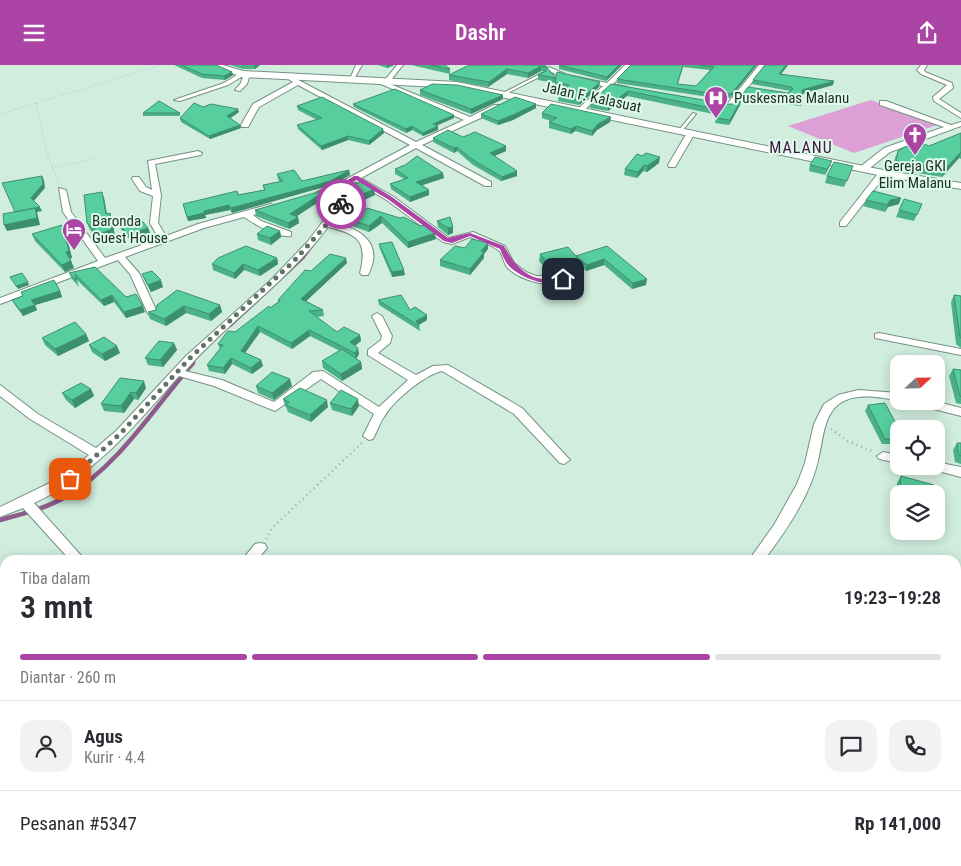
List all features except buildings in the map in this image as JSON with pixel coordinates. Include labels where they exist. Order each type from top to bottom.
[{"type":"street","name":"Jalan F. Kalasuat","points":[[214,65],[245,74],[447,84],[582,110],[882,173],[961,186]]},
{"type":"street","points":[[352,78],[359,65]]},
{"type":"street","points":[[388,80],[400,65]]},
{"type":"street","points":[[582,110],[629,65]]},
{"type":"street","points":[[708,103],[730,105],[750,87],[762,65]]},
{"type":"street","points":[[924,65],[920,70],[923,73],[950,84],[951,87],[936,98],[936,100],[961,116]]},
{"type":"street","points":[[550,69],[565,77],[634,90]]},
{"type":"street","points":[[238,90],[244,84],[245,74]]},
{"type":"street","points":[[178,100],[226,84],[245,74]]},
{"type":"street","points":[[287,76],[488,184]]},
{"type":"street","points":[[376,80],[470,120]]},
{"type":"street","points":[[245,125],[256,106],[298,82]]},
{"type":"street","points":[[312,196],[359,179],[416,146],[517,97]]},
{"type":"street","points":[[883,103],[950,127]]},
{"type":"street","points":[[862,169],[887,150],[961,124]]},
{"type":"street","points":[[672,165],[691,133]]},
{"type":"street","points":[[164,240],[154,223],[157,195],[151,163],[198,153]]},
{"type":"street","points":[[843,224],[882,173]]},
{"type":"street","points":[[136,179],[143,189],[157,195]]},
{"type":"street","points":[[359,179],[446,240],[452,241],[470,234],[502,248],[510,264],[528,277],[543,281],[563,279]]},
{"type":"street","points":[[0,511],[28,504],[53,490],[70,479],[120,434],[232,317],[275,281],[334,225],[344,184]]},
{"type":"street","points":[[62,190],[67,211],[103,262]]},
{"type":"street","points":[[0,301],[164,240],[284,204]]},
{"type":"street","points":[[246,214],[258,223],[288,234]]},
{"type":"street","points":[[334,225],[356,231],[365,242],[368,264],[365,273]]},
{"type":"street","points":[[119,256],[134,273],[153,314]]},
{"type":"street","points":[[377,316],[386,341],[372,352],[373,355],[417,380]]},
{"type":"street","points":[[879,336],[961,352]]},
{"type":"street","points":[[369,436],[380,413],[417,380],[436,367],[444,367],[518,411],[564,460]]},
{"type":"street","points":[[178,373],[218,383],[275,407],[317,375],[323,375],[380,413]]},
{"type":"street","points":[[0,389],[10,401],[97,454]]},
{"type":"street","points":[[760,555],[786,519],[810,470],[825,412],[837,399],[867,393],[890,396]]},
{"type":"street","points":[[945,408],[961,412]]},
{"type":"street","points":[[883,456],[890,457]]},
{"type":"street","points":[[945,468],[961,472]]},
{"type":"street","points":[[28,504],[73,555]]},
{"type":"street","points":[[254,555],[260,549]]},
{"type":"lane","points":[[503,94],[543,74]]},
{"type":"lane","points":[[680,131],[694,114]]},
{"type":"path","points":[[0,114],[161,65]]},
{"type":"path","points":[[36,103],[46,150],[62,190]]},
{"type":"path","points":[[52,168],[98,158]]},
{"type":"path","points":[[822,420],[836,434],[883,456]]},
{"type":"path","points":[[260,549],[272,528],[369,436]]},
{"type":"shaded area","points":[[871,100],[937,125],[854,153],[788,126]]},
{"type":"waterway","points":[[347,195],[361,178]]},
{"type":"waterway","points":[[342,204],[348,194]]},
{"type":"waterway","points":[[230,326],[303,258],[338,211]]},
{"type":"waterway","points":[[191,364],[194,361]]},
{"type":"waterway","points":[[0,520],[50,505],[65,497],[102,470],[134,436],[193,363]]},
{"type":"way so far","points":[[70,479],[120,434],[163,386],[232,317],[266,289],[294,261],[327,224],[341,204]]},
{"type":"place","name":"Puskesmas Malanu","points":[[716,119]]},
{"type":"place","name":"Gereja GKI Elim Malanu","points":[[915,156]]},
{"type":"place","name":"Baronda Guest House","points":[[74,251]]},
{"type":"district","name":"MALANU","points":[[801,147]]},
{"type":"route","points":[[341,204],[344,184],[356,178],[364,181],[410,212],[446,240],[452,241],[470,234],[505,250],[510,264],[528,277],[543,281],[563,279]]}]
